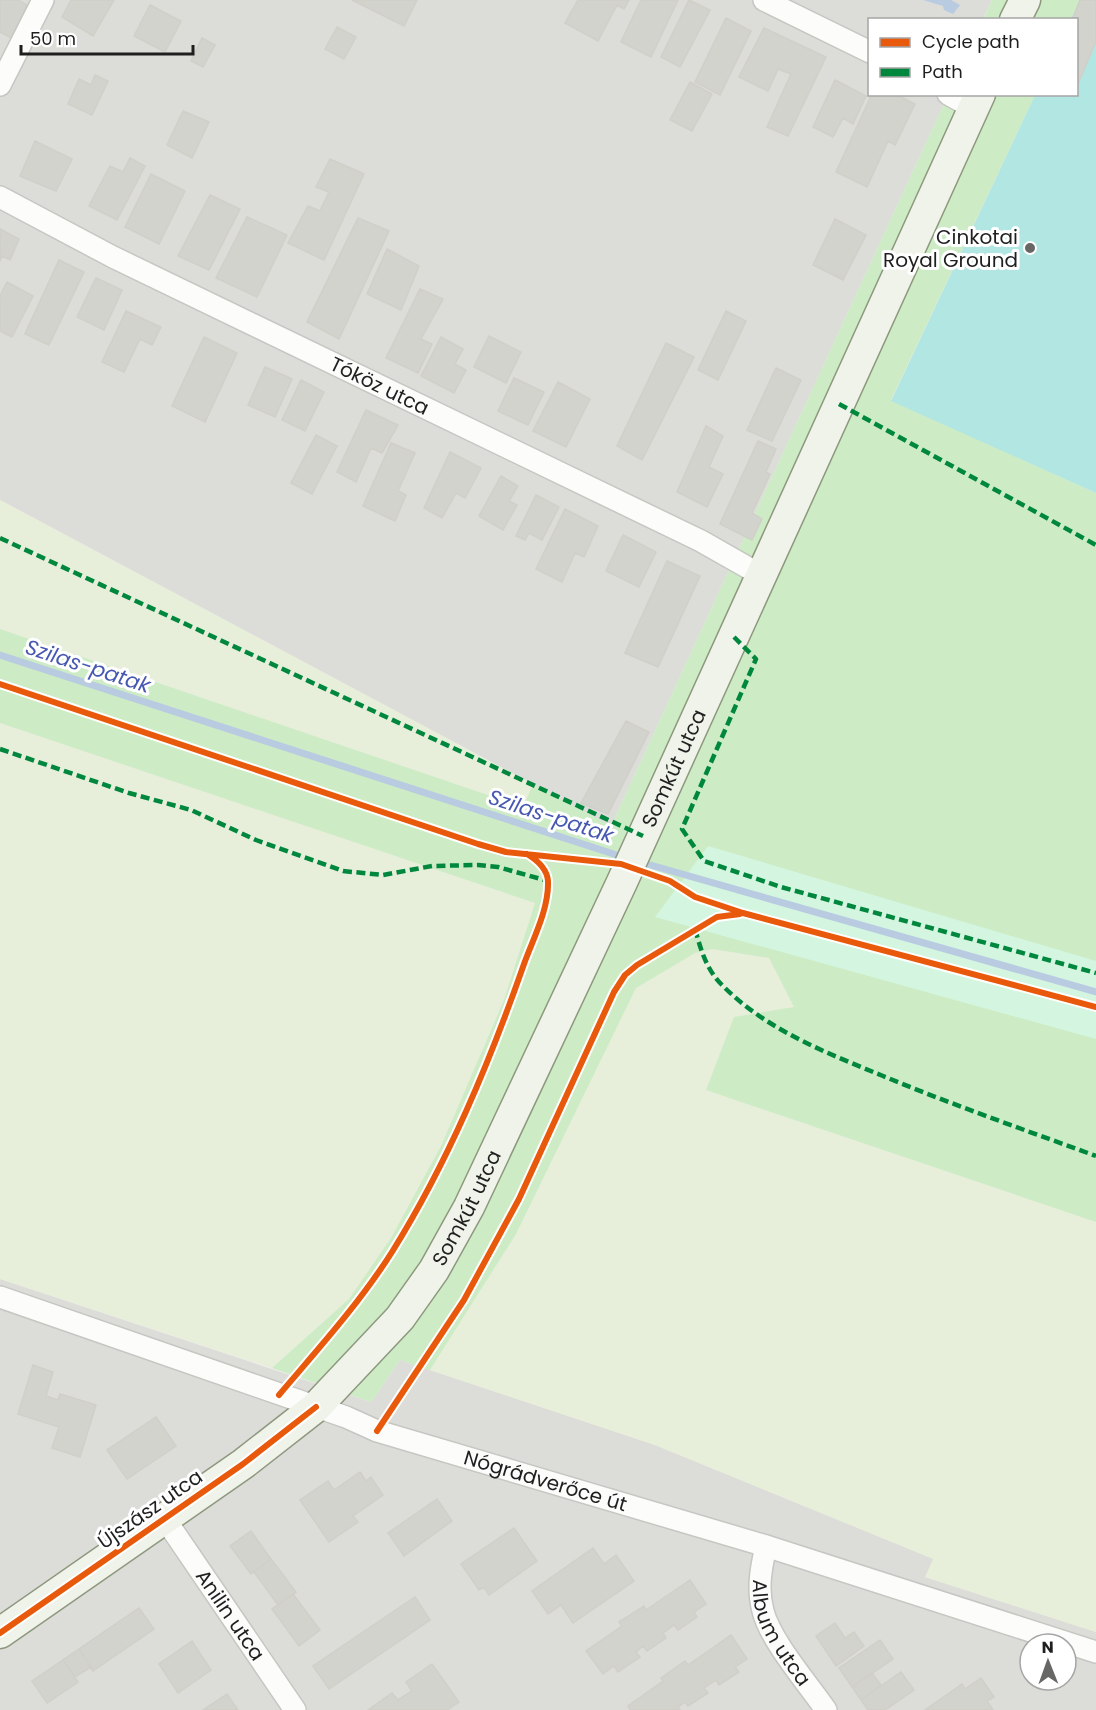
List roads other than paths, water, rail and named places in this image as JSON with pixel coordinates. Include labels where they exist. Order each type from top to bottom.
[{"type":"street","points":[[0,85],[43,0]]},
{"type":"street","points":[[764,0],[868,51]]},
{"type":"street","points":[[1016,18],[1024,0]]},
{"type":"street","name":"Somkút utca","points":[[316,1407],[400,1318],[434,1270],[469,1207],[622,882],[761,575],[967,99]]},
{"type":"street","name":"Tóköz utca","points":[[0,198],[112,257],[701,541],[761,575]]},
{"type":"street","name":"Nógrádverőce út","points":[[0,1297],[385,1433],[766,1546],[1096,1652]]},
{"type":"street","name":"Újszász utca","points":[[0,1633],[243,1464],[316,1407]]},
{"type":"street","name":"Anilin utca","points":[[165,1519],[295,1710]]},
{"type":"street","name":"Album utca","points":[[766,1546],[760,1573],[763,1613],[773,1633],[826,1710]]},
{"type":"waterway","name":"Szilas-patak","points":[[0,655],[626,858]]},
{"type":"waterway","name":"Szilas-patak","points":[[640,862],[1096,992]]},
{"type":"place","name":"Cinkotai Royal Ground","points":[[1030,248]]}]
